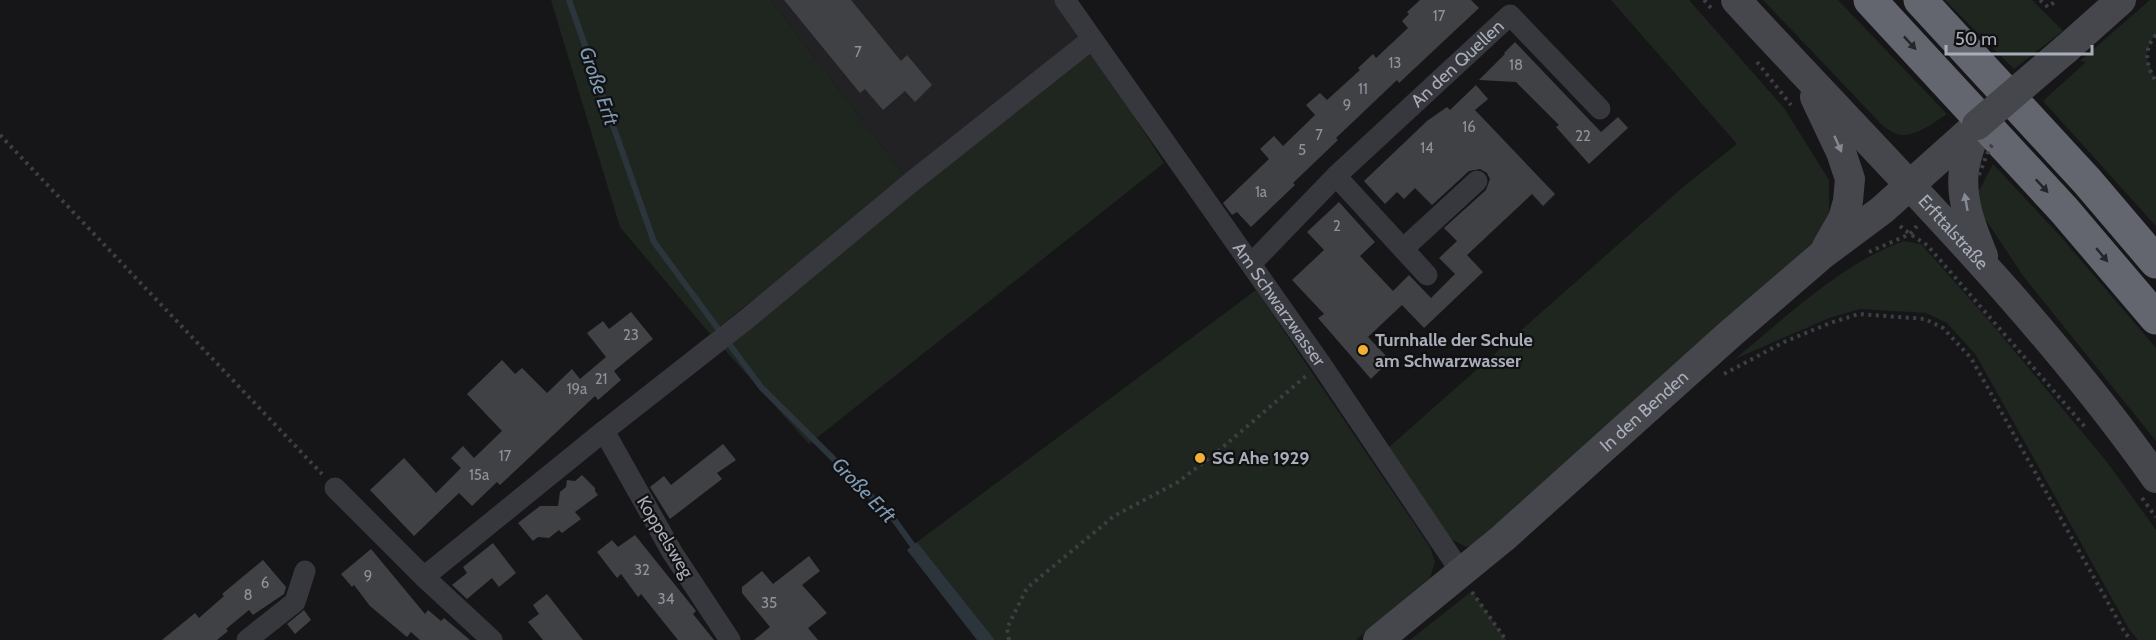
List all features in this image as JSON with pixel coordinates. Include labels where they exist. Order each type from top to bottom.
[{"type":"highway","points":[[1870,0],[2064,210],[2156,318]]},
{"type":"highway","points":[[1920,0],[2087,181],[2156,262]]},
{"type":"main road","points":[[1990,272],[1972,229],[1955,161],[1977,124],[2121,0]]},
{"type":"main road","name":"Erfttalstraße","points":[[1727,8],[1803,73],[1911,184],[1990,272],[2058,351],[2132,444],[2146,485]]},
{"type":"main road","points":[[1803,73],[1841,152],[1850,180],[1843,219],[1823,254]]},
{"type":"main road","name":"In den Benden","points":[[1378,640],[1503,538],[1730,334],[1823,254],[1882,210],[1911,184],[1955,161]]},
{"type":"street","name":"Am Schwarzwasser","points":[[1065,0],[1321,364],[1461,572]]},
{"type":"street","name":"An den Quellen","points":[[1251,264],[1336,176],[1510,15],[1600,109]]},
{"type":"street","points":[[424,577],[748,318],[914,180],[1092,39]]},
{"type":"street","points":[[1336,176],[1427,275]]},
{"type":"street","points":[[1403,249],[1477,181]]},
{"type":"street","name":"Koppelsweg","points":[[604,431],[672,552],[730,640]]},
{"type":"street","points":[[335,488],[424,577],[492,640]]},
{"type":"street","points":[[247,640],[295,602],[305,571]]},
{"type":"path","points":[[1704,0],[1727,8]]},
{"type":"path","points":[[2040,0],[2048,7],[2057,0]]},
{"type":"path","points":[[2156,35],[2151,40],[2146,56],[2156,81]]},
{"type":"path","points":[[1751,53],[1796,112]]},
{"type":"path","points":[[0,135],[335,488]]},
{"type":"path","points":[[1882,210],[1910,234],[1928,245],[2088,430]]},
{"type":"path","points":[[1720,375],[1784,342],[1859,314],[1925,319],[1943,328],[1971,358],[2131,640]]},
{"type":"path","points":[[1009,640],[1007,628],[1028,588],[1114,516],[1178,482],[1321,364]]},
{"type":"path","points":[[2146,485],[2156,517]]},
{"type":"path","points":[[1461,572],[1465,586],[1472,591],[1506,640]]},
{"type":"shaded area","points":[[551,0],[771,0],[906,178],[710,334],[620,227]]},
{"type":"shaded area","points":[[771,0],[1057,0],[1081,39],[906,178]]},
{"type":"shaded area","points":[[1611,0],[1689,0],[1784,108],[1829,180],[1829,214],[1817,239],[1475,544],[1466,547],[1444,535],[1388,448],[1683,187],[1737,144]]},
{"type":"shaded area","points":[[1763,0],[1838,0],[1947,114],[1924,129],[1910,134],[1897,134],[1884,127]]},
{"type":"shaded area","points":[[1945,0],[2032,0],[2063,31],[2014,69]]},
{"type":"shaded area","points":[[2150,0],[2156,0],[2156,34],[2146,56],[2156,81],[2156,226],[2043,101],[2086,62],[2080,61]]},
{"type":"shaded area","points":[[1089,46],[1164,163],[809,444],[723,348]]},
{"type":"shaded area","points":[[1993,164],[2062,238],[2156,348],[2156,441],[2024,277],[1981,213],[1972,193],[1980,189]]},
{"type":"shaded area","points":[[1904,241],[1921,244],[1986,317],[2107,462],[2156,530],[2156,640],[2138,640],[2129,629],[1976,355],[1947,323],[1926,313],[1860,309],[1829,318],[1735,359],[1837,277],[1881,250]]},
{"type":"shaded area","name":"SG Ahe 1929","points":[[1256,290],[1430,547],[1435,562],[1430,578],[1356,640],[995,640],[917,542]]},
{"type":"shaded area","points":[[917,542],[995,640],[977,640],[907,550]]},
{"type":"shaded area","points":[[1472,591],[1506,640],[1410,640]]},
{"type":"building","points":[[784,0],[851,0],[901,61],[907,55],[932,85],[915,102],[905,91],[883,110],[865,89],[860,93]]},
{"type":"building","points":[[1420,0],[1471,0],[1479,8],[1399,83],[1397,80],[1336,138],[1338,140],[1251,227],[1237,212],[1232,215],[1223,203],[1269,159],[1260,149],[1274,136],[1283,146],[1315,115],[1306,105],[1320,93],[1327,100],[1360,70],[1358,68],[1373,54],[1376,58],[1408,28],[1402,21],[1409,14],[1407,12]]},
{"type":"building","points":[[1515,42],[1601,132],[1618,117],[1628,128],[1589,164],[1556,127],[1559,125],[1516,82],[1479,80]]},
{"type":"building","points":[[1476,85],[1488,99],[1475,110],[1555,194],[1543,206],[1532,194],[1467,255],[1483,272],[1424,328],[1402,305],[1368,337],[1390,360],[1371,379],[1318,318],[1324,314],[1292,280],[1324,250],[1307,232],[1339,202],[1375,242],[1360,256],[1393,291],[1409,275],[1431,298],[1455,274],[1439,258],[1457,241],[1444,228],[1486,190],[1490,179],[1487,173],[1480,169],[1469,171],[1432,205],[1415,188],[1404,199],[1397,192],[1385,204],[1364,181],[1427,121],[1447,107],[1450,110]]},
{"type":"building","points":[[631,312],[653,339],[614,371],[621,380],[598,400],[595,396],[500,485],[497,482],[472,506],[459,493],[414,536],[370,490],[404,458],[436,493],[461,468],[451,458],[463,446],[474,458],[502,431],[467,394],[502,360],[515,374],[522,368],[547,393],[572,369],[580,379],[606,357],[587,333],[603,321],[609,329]]},
{"type":"building","points":[[723,444],[736,460],[717,473],[722,479],[670,519],[650,487],[664,476],[671,485]]},
{"type":"building","points":[[582,475],[595,488],[598,495],[575,512],[581,519],[562,533],[559,530],[549,538],[538,537],[533,541],[518,523],[540,506],[558,506],[560,492],[566,487],[567,480],[575,481]]},
{"type":"building","points":[[635,535],[696,611],[693,614],[714,640],[678,640],[641,594],[638,597],[621,574],[617,578],[597,552],[612,540],[618,547]]},
{"type":"building","points":[[493,543],[516,573],[499,587],[492,578],[467,599],[452,585],[467,573],[463,567]]},
{"type":"building","points":[[371,549],[425,614],[428,610],[441,621],[444,618],[470,640],[420,640],[411,632],[407,637],[370,606],[354,585],[352,587],[341,574]]},
{"type":"building","points":[[809,556],[820,571],[802,585],[827,613],[808,628],[818,640],[754,640],[770,627],[742,593],[742,587],[762,571],[773,584]]},
{"type":"building","points":[[263,560],[286,587],[284,594],[253,615],[249,610],[226,629],[228,631],[217,640],[162,640],[195,613],[199,618],[224,596],[222,594]]},
{"type":"building","points":[[547,594],[583,640],[543,640],[528,622],[539,614],[533,605]]},
{"type":"building","points":[[304,610],[311,620],[295,634],[287,624]]},
{"type":"waterway","name":"Große Erft","points":[[569,0],[654,242],[761,387],[893,518],[916,550]]},
{"type":"place","name":"Turnhalle der Schule am Schwarzwasser","points":[[1363,350]]},
{"type":"place","name":"SG Ahe 1929","points":[[1200,458]]}]
